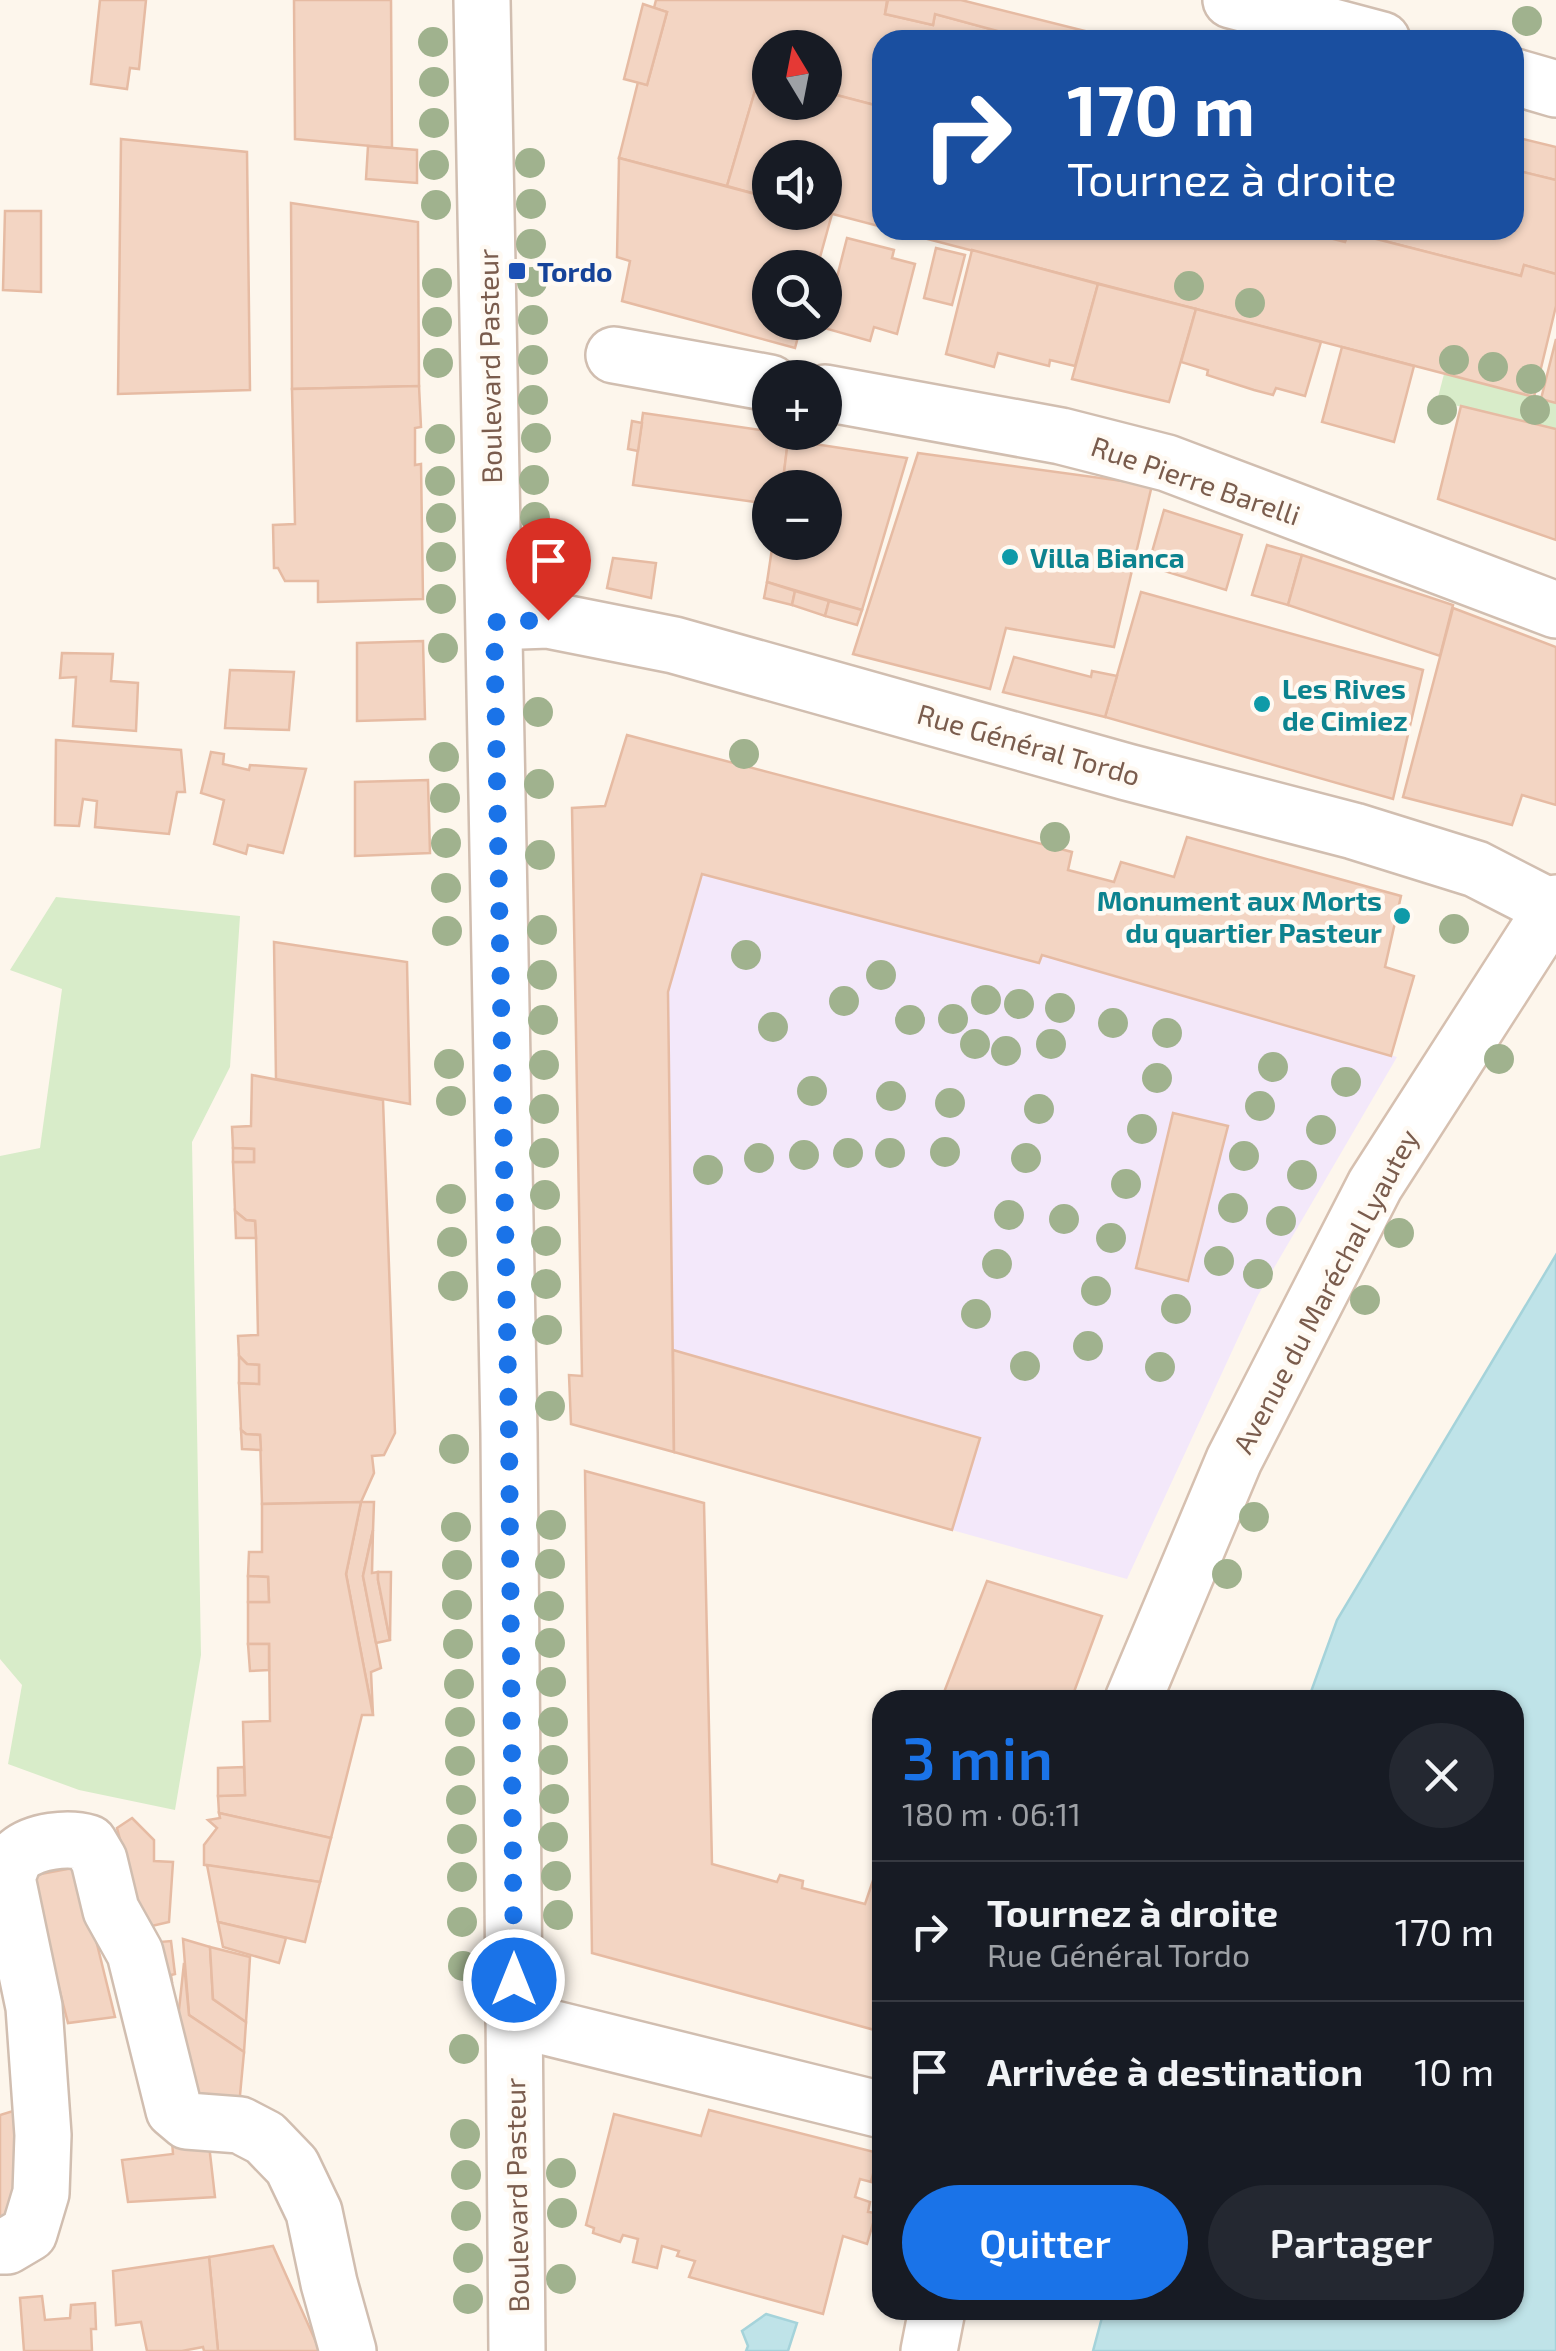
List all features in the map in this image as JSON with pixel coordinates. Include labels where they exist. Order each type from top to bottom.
[{"type":"street","name":"Boulevard Pasteur","points":[[482,0],[509,1433],[517,2351]]},
{"type":"street","points":[[1231,0],[1344,30]]},
{"type":"street","points":[[1524,80],[1556,89]]},
{"type":"street","points":[[614,355],[752,381]]},
{"type":"street","name":"Rue Pierre Barelli","points":[[842,396],[1061,436],[1167,464],[1556,610]]},
{"type":"street","name":"Rue Général Tordo","points":[[494,622],[548,620],[674,645],[1354,831],[1476,869],[1554,906]]},
{"type":"street","name":"Avenue du Maréchal Lyautey","points":[[1138,1690],[1234,1460],[1366,1202],[1554,906]]},
{"type":"street","points":[[0,2246],[29,2234],[42,2193],[43,2135],[34,2007],[7,1878],[14,1857],[33,1846],[76,1839],[89,1843],[99,1860],[111,1910],[135,1954],[174,2110],[187,2121],[240,2125],[265,2138],[292,2166],[314,2212],[348,2351]]},
{"type":"street","points":[[514,2018],[872,2108]]},
{"type":"street","points":[[928,2351],[935,2320]]},
{"type":"shaded area","points":[[702,874],[1039,963],[1043,955],[1397,1057],[1257,1297],[1127,1579],[952,1530],[979,1438],[673,1350],[668,992]]},
{"type":"green space","points":[[1444,374],[1556,403],[1556,429],[1437,401]]},
{"type":"green space","points":[[56,897],[240,916],[230,1067],[192,1142],[201,1655],[175,1810],[79,1790],[8,1764],[22,1685],[0,1659],[0,1156],[40,1148],[62,989],[10,970]]},
{"type":"water","points":[[1556,1255],[1556,2351],[1093,2351],[1101,2320],[1524,2320],[1524,1690],[1312,1690],[1337,1620]]},
{"type":"water","points":[[766,2314],[797,2323],[788,2351],[746,2351],[742,2331]]},
{"type":"building","points":[[100,0],[146,0],[139,69],[130,68],[127,89],[91,84]]},
{"type":"building","points":[[294,0],[391,0],[392,148],[295,139]]},
{"type":"building","points":[[656,0],[887,0],[885,14],[933,25],[935,14],[994,30],[872,30],[872,104],[842,96],[842,30],[752,30],[752,101],[727,186],[619,158],[638,82],[647,85],[667,12],[654,8]]},
{"type":"building","points":[[888,0],[961,0],[1081,30],[994,30],[935,14],[933,25],[885,14]]},
{"type":"building","points":[[643,4],[667,12],[647,85],[624,79]]},
{"type":"building","points":[[842,96],[872,104],[872,224],[842,216],[842,140],[752,140],[752,193],[727,186],[752,101],[752,120],[842,120]]},
{"type":"building","points":[[121,139],[247,152],[250,390],[118,394]]},
{"type":"building","points":[[1524,139],[1556,147],[1556,180],[1524,172]]},
{"type":"building","points":[[368,146],[417,150],[417,183],[366,179]]},
{"type":"building","points":[[619,158],[752,193],[752,230],[828,230],[822,250],[752,250],[752,336],[622,301],[630,261],[617,257]]},
{"type":"building","points":[[1524,172],[1556,180],[1556,274],[1524,265],[1521,276],[1380,240],[1524,240]]},
{"type":"building","points":[[291,203],[418,222],[419,386],[292,389]]},
{"type":"building","points":[[5,211],[41,211],[41,292],[3,290]]},
{"type":"building","points":[[847,238],[894,250],[892,258],[915,264],[897,334],[874,327],[870,341],[842,333],[842,258]]},
{"type":"building","points":[[931,240],[1380,240],[1521,276],[1524,265],[1556,274],[1556,306],[1534,397]]},
{"type":"building","points":[[936,248],[965,255],[952,305],[924,298]]},
{"type":"building","points":[[972,250],[1098,284],[1075,366],[1050,360],[1049,366],[998,353],[994,367],[946,354]]},
{"type":"building","points":[[1098,284],[1196,309],[1169,402],[1072,379]]},
{"type":"building","points":[[1196,309],[1321,342],[1305,396],[1276,388],[1273,395],[1254,390],[1181,362]]},
{"type":"building","points":[[1556,339],[1556,403],[1541,399]]},
{"type":"building","points":[[766,340],[797,340],[795,348]]},
{"type":"building","points":[[1342,347],[1414,366],[1394,442],[1322,422]]},
{"type":"building","points":[[419,386],[421,427],[415,428],[415,465],[421,464],[423,599],[318,602],[318,581],[285,581],[278,568],[274,568],[273,525],[295,524],[292,389]]},
{"type":"building","points":[[1461,406],[1556,429],[1556,540],[1438,499]]},
{"type":"building","points":[[643,413],[752,429],[752,450],[787,450],[784,470],[752,470],[752,502],[633,485]]},
{"type":"building","points":[[632,421],[642,423],[638,451],[628,449]]},
{"type":"building","points":[[842,448],[907,458],[862,610],[767,582],[770,560],[842,560],[842,470],[784,470],[787,450]]},
{"type":"building","name":"Villa Bianca","points":[[918,453],[1152,485],[1114,647],[1006,628],[990,689],[853,654]]},
{"type":"building","points":[[1164,510],[1242,535],[1226,590],[1148,566]]},
{"type":"building","points":[[1267,545],[1302,555],[1288,605],[1252,595]]},
{"type":"building","points":[[1302,555],[1453,605],[1440,656],[1288,605]]},
{"type":"building","points":[[613,558],[656,563],[651,598],[607,588]]},
{"type":"building","points":[[767,582],[795,591],[792,605],[764,598]]},
{"type":"building","points":[[795,591],[829,601],[825,616],[792,605]]},
{"type":"building","name":"Les Rives de Cimiez","points":[[1141,592],[1423,670],[1393,799],[1105,717]]},
{"type":"building","points":[[829,601],[862,610],[857,625],[825,616]]},
{"type":"building","points":[[1453,608],[1556,647],[1556,805],[1522,795],[1512,825],[1403,797]]},
{"type":"building","points":[[423,641],[425,719],[357,721],[357,643]]},
{"type":"building","points":[[62,653],[113,654],[111,681],[138,683],[136,731],[73,726],[76,677],[60,678]]},
{"type":"building","points":[[1014,657],[1091,677],[1092,671],[1117,676],[1105,717],[1003,692]]},
{"type":"building","points":[[230,670],[294,672],[289,730],[225,728]]},
{"type":"building","points":[[627,735],[1072,852],[1068,870],[1114,882],[1121,862],[1174,877],[1187,837],[1401,896],[1385,967],[1414,976],[1391,1056],[1042,955],[1039,963],[702,874],[668,992],[674,1452],[571,1424],[569,1375],[582,1376],[572,808],[605,806]]},
{"type":"building","points":[[56,740],[181,750],[185,792],[177,792],[169,834],[95,827],[97,801],[83,799],[79,826],[55,825]]},
{"type":"building","points":[[211,752],[224,754],[223,764],[249,770],[250,765],[306,769],[283,853],[248,845],[246,854],[214,844],[224,800],[201,793]]},
{"type":"building","points":[[428,780],[430,853],[355,856],[355,782]]},
{"type":"building","points":[[274,942],[407,962],[410,1104],[276,1079]]},
{"type":"building","points":[[252,1075],[383,1100],[395,1433],[384,1455],[372,1456],[374,1473],[361,1502],[262,1504],[260,1435],[241,1430],[239,1383],[259,1384],[259,1365],[247,1364],[239,1356],[238,1336],[258,1335],[256,1238],[255,1221],[246,1220],[235,1211],[233,1162],[254,1162],[254,1149],[233,1148],[232,1127],[251,1126]]},
{"type":"building","points":[[1173,1113],[1228,1126],[1188,1281],[1136,1268]]},
{"type":"building","points":[[233,1148],[254,1149],[254,1162],[233,1162]]},
{"type":"building","points":[[235,1211],[246,1220],[255,1221],[256,1238],[236,1238]]},
{"type":"building","points":[[673,1350],[980,1438],[952,1530],[674,1452]]},
{"type":"building","points":[[239,1356],[247,1364],[259,1365],[259,1384],[239,1383]]},
{"type":"building","points":[[241,1430],[260,1435],[261,1450],[242,1449]]},
{"type":"building","points":[[585,1471],[704,1503],[712,1864],[777,1882],[780,1875],[803,1881],[802,1888],[865,1904],[872,1883],[872,2029],[592,1953]]},
{"type":"building","points":[[361,1502],[374,1502],[373,1530],[363,1576],[381,1668],[371,1672],[373,1715],[346,1574]]},
{"type":"building","points":[[361,1502],[346,1574],[373,1715],[362,1715],[331,1838],[219,1813],[218,1796],[245,1795],[243,1722],[270,1721],[269,1644],[248,1644],[248,1602],[269,1602],[268,1577],[248,1576],[249,1552],[262,1552],[262,1504]]},
{"type":"building","points":[[373,1530],[372,1573],[378,1572],[390,1640],[376,1643],[363,1576]]},
{"type":"building","points":[[378,1572],[391,1572],[390,1640],[378,1580]]},
{"type":"building","points":[[248,1576],[268,1577],[269,1602],[248,1602]]},
{"type":"building","points":[[987,1581],[1102,1616],[1075,1690],[945,1690]]},
{"type":"building","points":[[248,1644],[269,1644],[269,1670],[250,1671]]},
{"type":"building","points":[[244,1767],[245,1795],[218,1796],[218,1768]]},
{"type":"building","points":[[219,1813],[331,1838],[320,1882],[204,1865],[204,1845],[217,1828],[208,1820],[220,1818]]},
{"type":"building","points":[[132,1818],[154,1840],[154,1861],[173,1862],[169,1922],[143,1928],[117,1828]]},
{"type":"building","points":[[207,1865],[320,1882],[305,1942],[218,1922]]},
{"type":"building","points":[[78,1867],[115,2017],[68,2023],[30,1876]]},
{"type":"building","points":[[218,1922],[286,1938],[279,1963],[223,1947]]},
{"type":"building","points":[[183,1939],[210,1947],[213,1999],[246,2022],[244,2052],[189,2015]]},
{"type":"building","points":[[171,1941],[175,1974],[171,1975],[172,1982],[157,1985],[147,1943]]},
{"type":"building","points":[[210,1947],[250,1957],[246,2022],[213,1999]]},
{"type":"building","points":[[184,1963],[189,2015],[244,2052],[239,2106],[184,2093],[177,2028]]},
{"type":"building","points":[[26,2107],[14,2222],[0,2224],[0,2115]]},
{"type":"building","points":[[709,2110],[872,2151],[871,2182],[860,2179],[855,2197],[870,2202],[872,2227],[867,2244],[843,2236],[823,2314],[689,2277],[695,2261],[662,2246],[657,2268],[633,2262],[638,2239],[623,2235],[620,2242],[593,2233],[594,2228],[586,2225],[614,2114],[701,2136]]},
{"type":"building","points":[[208,2136],[215,2197],[128,2202],[122,2160],[173,2154],[172,2141]]},
{"type":"building","points":[[273,2246],[320,2351],[218,2351],[209,2257]]},
{"type":"building","points":[[209,2257],[218,2351],[204,2351],[203,2347],[147,2351],[141,2322],[116,2325],[113,2271]]},
{"type":"building","points":[[42,2296],[45,2320],[70,2318],[71,2305],[95,2303],[92,2351],[24,2351],[20,2298]]},
{"type":"place","name":"Tordo","points":[[517,271]]},
{"type":"place","name":"Villa Bianca","points":[[1010,557]]},
{"type":"place","name":"Les Rives de Cimiez","points":[[1262,704]]},
{"type":"place","name":"Monument aux Morts du quartier Pasteur","points":[[1402,916]]},
{"type":"route","points":[[514,1980],[509,1433],[494,622],[548,620]]}]
